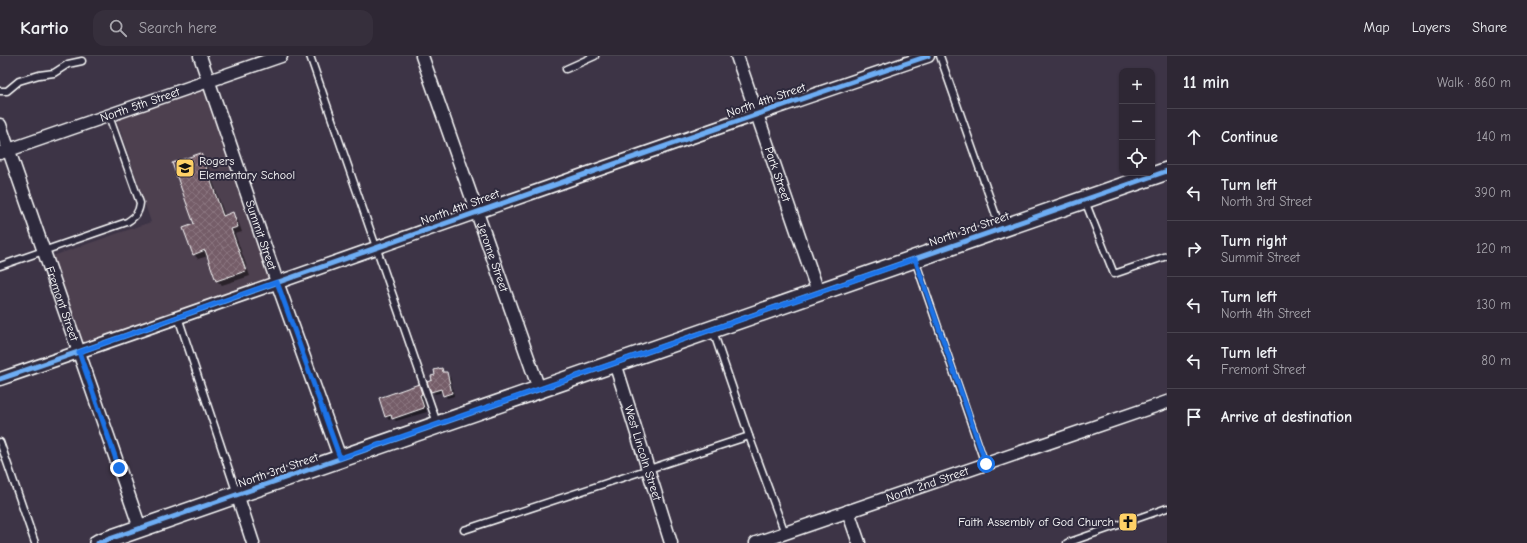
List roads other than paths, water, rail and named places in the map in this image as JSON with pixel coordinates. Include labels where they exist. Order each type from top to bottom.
[{"type":"street","name":"Summit Street","points":[[200,56],[277,282],[340,458]]},
{"type":"street","name":"North 5th Street","points":[[4,152],[281,56]]},
{"type":"street","name":"Jerome Street","points":[[422,56],[539,390]]},
{"type":"street","name":"Park Street","points":[[737,56],[818,292]]},
{"type":"street","name":"North 4th Street","points":[[0,379],[376,248],[477,211],[928,56]]},
{"type":"street","name":"Fremont Street","points":[[0,125],[4,152],[44,250],[140,528]]},
{"type":"street","name":"North 3rd Street","points":[[98,543],[1167,171]]},
{"type":"street","name":"West Lincoln Street","points":[[614,363],[671,543]]},
{"type":"street","name":"North 2nd Street","points":[[756,543],[769,541],[785,533],[1167,402]]},
{"type":"street","points":[[237,494],[253,543]]},
{"type":"street","points":[[848,511],[859,543]]},
{"type":"lane","points":[[310,56],[437,425]]},
{"type":"lane","points":[[566,69],[595,56]]},
{"type":"lane","points":[[940,56],[1000,229]]},
{"type":"lane","points":[[0,91],[7,91],[19,81],[54,72],[68,64],[82,60]]},
{"type":"lane","points":[[0,266],[127,222],[135,217],[140,210],[140,203],[109,116]]},
{"type":"lane","points":[[1085,199],[1114,274],[1167,256]]},
{"type":"lane","points":[[915,259],[986,464]]},
{"type":"lane","points":[[178,317],[237,494]]},
{"type":"lane","points":[[712,329],[749,436],[785,533]]},
{"type":"lane","points":[[464,530],[749,436]]},
{"type":"lane","points":[[0,442],[35,543]]},
{"type":"lane","points":[[1068,543],[1167,508]]},
{"type":"place","name":"Rogers Elementary School","points":[[185,168]]},
{"type":"place","name":"Faith Assembly of God Church","points":[[1128,522]]}]
